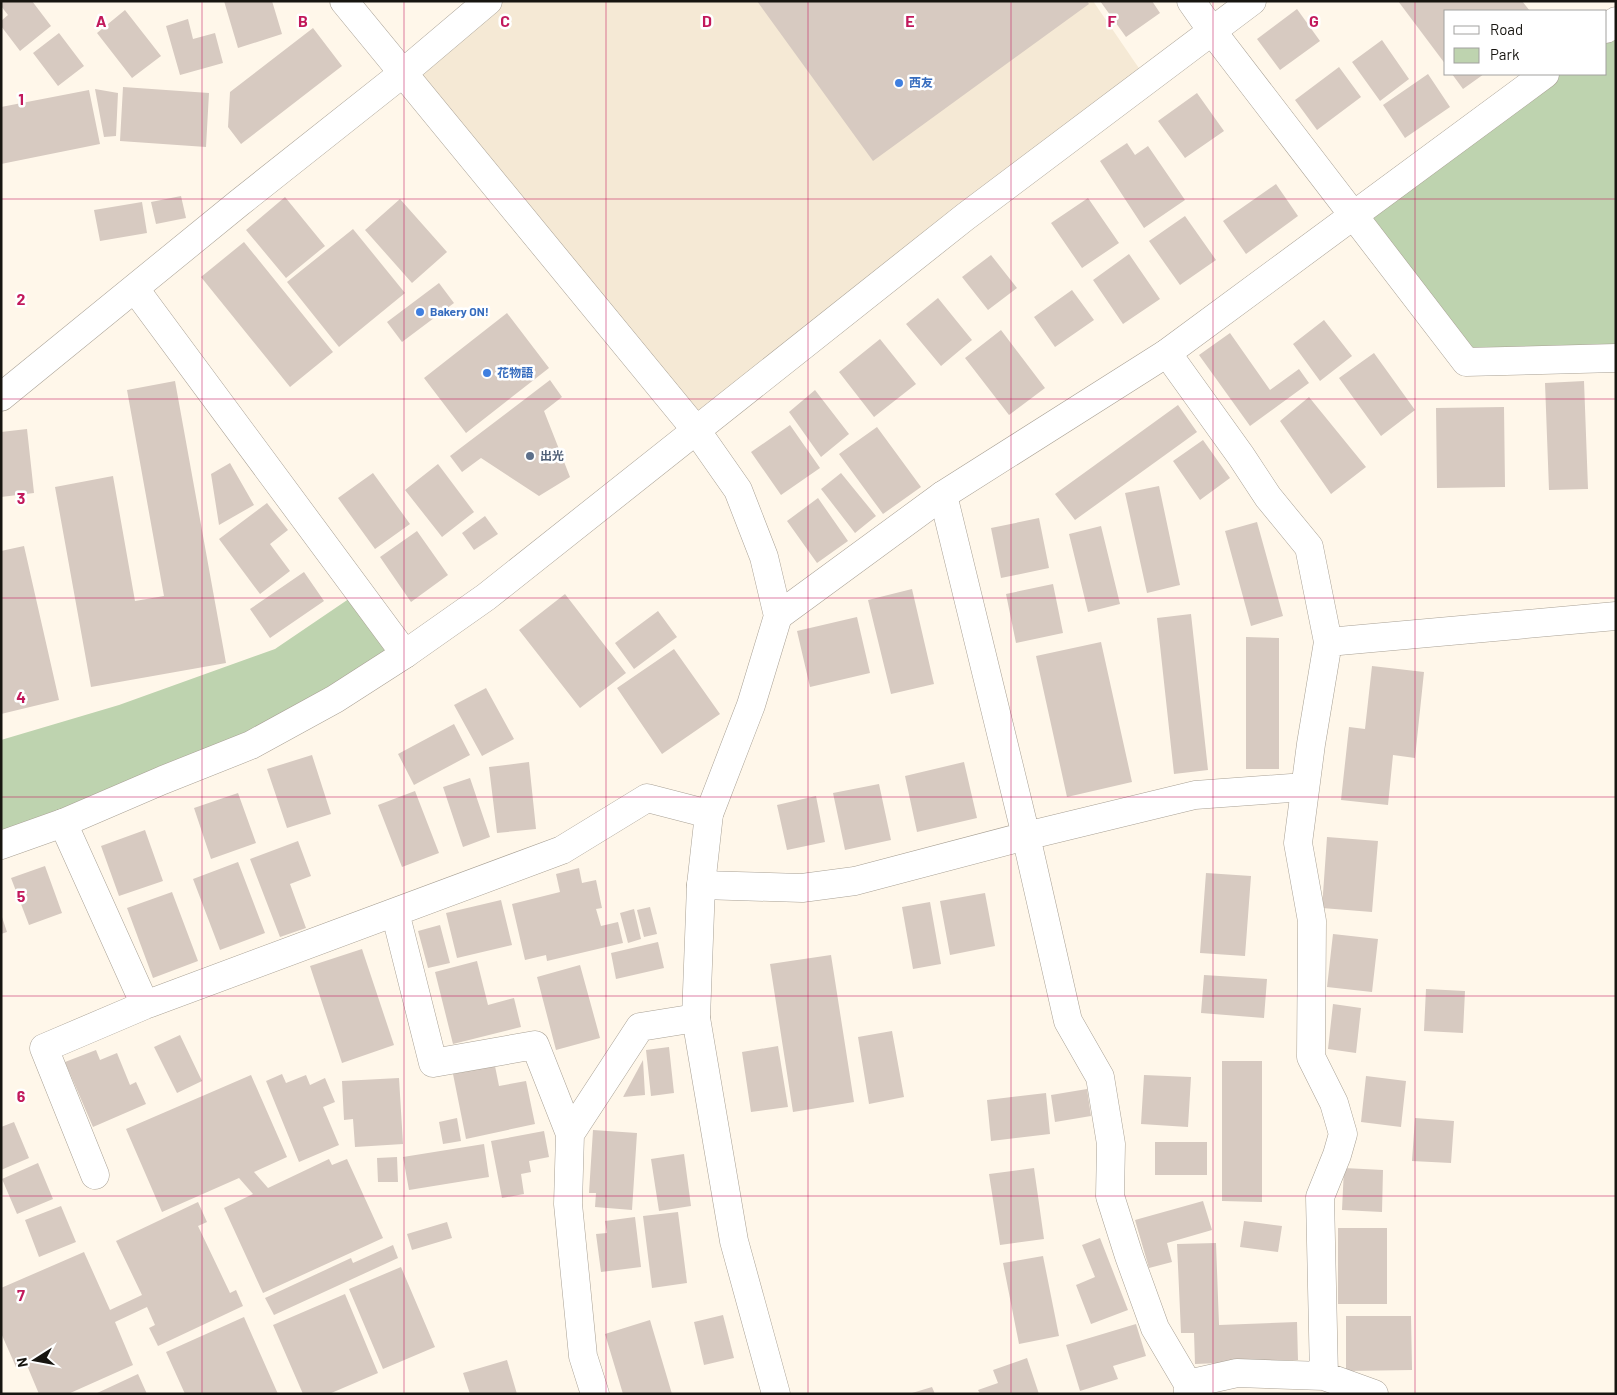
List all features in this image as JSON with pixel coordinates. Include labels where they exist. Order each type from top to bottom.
[{"type":"street","points":[[344,1],[696,430],[738,490],[764,557],[778,616],[751,706],[709,814],[701,885],[696,1018],[734,1240],[776,1394]]},
{"type":"street","points":[[1,397],[136,289],[239,203],[403,73],[488,1]]},
{"type":"street","points":[[1192,1],[1212,31],[1466,362],[1616,358]]},
{"type":"street","points":[[1,844],[63,823],[250,745],[335,699],[405,654],[486,597],[964,217],[1252,1]]},
{"type":"street","points":[[778,616],[943,495],[1168,353],[1544,75]]},
{"type":"street","points":[[136,289],[405,654]]},
{"type":"street","points":[[1168,353],[1268,496],[1309,547],[1328,642],[1298,843],[1312,921],[1311,1057],[1334,1103],[1343,1134],[1337,1155],[1320,1197],[1324,1376]]},
{"type":"street","points":[[943,495],[1026,836],[1068,1021],[1100,1077],[1111,1144],[1110,1196],[1155,1328],[1188,1389],[1237,1373],[1324,1376],[1374,1394]]},
{"type":"street","points":[[1328,642],[1616,616]]},
{"type":"street","points":[[701,885],[802,888],[855,881],[1026,836],[1195,795],[1305,787]]},
{"type":"street","points":[[95,1175],[44,1048],[145,1005],[562,850],[647,798],[709,814]]},
{"type":"street","points":[[63,823],[145,1005]]},
{"type":"street","points":[[395,912],[433,1063],[535,1045],[570,1134],[569,1213],[583,1356],[595,1394]]},
{"type":"street","points":[[570,1134],[640,1027],[696,1018]]},
{"type":"shaded area","points":[[488,1],[1093,1],[1147,80],[696,430],[403,73]]},
{"type":"green space","points":[[1616,21],[1616,358],[1466,362],[1353,216],[1544,75],[1607,75],[1607,28]]},
{"type":"green space","points":[[359,592],[405,654],[335,699],[1,845],[1,740],[119,705],[275,649]]},
{"type":"building","points":[[1,1],[32,1],[51,26],[20,51],[1,26],[1,21],[8,15],[1,6]]},
{"type":"building","points":[[224,1],[272,1],[282,34],[238,48]]},
{"type":"building","name":"西友","points":[[757,1],[1087,1],[1089,4],[873,161]]},
{"type":"building","points":[[1100,1],[1152,1],[1160,13],[1126,37]]},
{"type":"building","points":[[1398,1],[1522,1],[1529,10],[1444,10],[1444,62]]},
{"type":"building","points":[[1297,9],[1320,41],[1280,70],[1257,39]]},
{"type":"building","points":[[125,10],[161,56],[132,78],[97,33]]},
{"type":"building","points":[[188,19],[193,39],[215,33],[223,63],[180,75],[166,26]]},
{"type":"building","points":[[313,28],[342,66],[241,144],[228,127],[230,92]]},
{"type":"building","points":[[59,33],[84,66],[58,86],[33,53]]},
{"type":"building","points":[[1382,40],[1409,79],[1380,101],[1352,62]]},
{"type":"building","points":[[1339,67],[1361,97],[1317,130],[1295,100]]},
{"type":"building","points":[[1428,74],[1450,107],[1405,138],[1383,105]]},
{"type":"building","points":[[1453,75],[1483,75],[1463,89]]},
{"type":"building","points":[[123,87],[209,93],[206,147],[120,141]]},
{"type":"building","points":[[95,89],[118,93],[116,136],[104,137]]},
{"type":"building","points":[[89,90],[100,144],[1,164],[1,107]]},
{"type":"building","points":[[1197,93],[1224,131],[1185,158],[1158,121]]},
{"type":"building","points":[[1127,143],[1135,155],[1148,146],[1185,200],[1144,228],[1100,161]]},
{"type":"building","points":[[1276,184],[1298,216],[1246,254],[1223,221]]},
{"type":"building","points":[[181,196],[186,218],[156,224],[151,202]]},
{"type":"building","points":[[285,197],[325,246],[286,278],[246,230]]},
{"type":"building","points":[[1088,198],[1119,243],[1082,268],[1051,223]]},
{"type":"building","points":[[400,199],[447,252],[412,283],[365,230]]},
{"type":"building","points":[[142,202],[147,233],[100,241],[94,210]]},
{"type":"building","points":[[1185,216],[1216,260],[1180,285],[1149,241]]},
{"type":"building","points":[[353,229],[405,293],[339,347],[287,282]]},
{"type":"building","points":[[244,242],[333,352],[290,387],[201,277]]},
{"type":"building","points":[[1129,254],[1160,299],[1123,324],[1093,280]]},
{"type":"building","points":[[991,255],[1017,288],[988,310],[962,277]]},
{"type":"building","name":"Bakery ON!","points":[[439,283],[454,303],[402,342],[387,322]]},
{"type":"building","points":[[1072,290],[1094,320],[1055,347],[1034,317]]},
{"type":"building","points":[[938,298],[972,340],[941,366],[906,324]]},
{"type":"building","name":"花物語","points":[[507,313],[549,368],[466,433],[424,378]]},
{"type":"building","points":[[1324,320],[1352,356],[1320,381],[1293,344]]},
{"type":"building","points":[[1001,330],[1045,388],[1009,415],[965,358]]},
{"type":"building","points":[[1230,333],[1270,390],[1299,369],[1309,383],[1250,426],[1199,355]]},
{"type":"building","points":[[880,339],[916,384],[874,417],[839,372]]},
{"type":"building","points":[[1374,353],[1415,410],[1381,436],[1339,378]]},
{"type":"building","points":[[550,380],[562,397],[544,411],[570,477],[539,496],[481,458],[462,472],[450,456]]},
{"type":"building","points":[[175,381],[226,663],[91,687],[55,487],[113,476],[135,601],[164,596],[127,390]]},
{"type":"building","points":[[1584,381],[1588,489],[1549,490],[1545,383]]},
{"type":"building","points":[[815,390],[849,434],[821,457],[789,412]]},
{"type":"building","points":[[1309,397],[1366,467],[1331,494],[1280,421]]},
{"type":"building","points":[[1178,405],[1197,432],[1075,520],[1055,494]]},
{"type":"building","points":[[1504,407],[1505,487],[1437,488],[1436,408]]},
{"type":"building","points":[[790,425],[820,468],[781,495],[751,452]]},
{"type":"building","points":[[877,427],[921,487],[883,514],[839,454]]},
{"type":"building","points":[[27,429],[34,493],[1,497],[1,432]]},
{"type":"building","points":[[1203,440],[1230,478],[1200,500],[1173,461]]},
{"type":"building","points":[[230,463],[254,505],[219,525],[211,474]]},
{"type":"building","points":[[438,464],[474,512],[442,537],[405,490]]},
{"type":"building","points":[[373,473],[410,524],[375,549],[338,498]]},
{"type":"building","points":[[841,473],[876,516],[855,533],[821,489]]},
{"type":"building","points":[[1159,486],[1180,585],[1147,593],[1125,493]]},
{"type":"building","points":[[818,498],[848,541],[817,563],[787,521]]},
{"type":"building","points":[[267,503],[288,530],[270,544],[290,571],[260,594],[219,539]]},
{"type":"building","points":[[485,516],[498,534],[474,550],[462,533]]},
{"type":"building","points":[[1039,518],[1049,568],[1001,578],[991,528]]},
{"type":"building","points":[[1257,522],[1283,616],[1251,626],[1225,531]]},
{"type":"building","points":[[1101,526],[1120,604],[1088,612],[1069,534]]},
{"type":"building","points":[[417,531],[448,575],[411,602],[380,557]]},
{"type":"building","points":[[24,546],[59,700],[1,714],[1,551]]},
{"type":"building","points":[[304,572],[324,601],[270,638],[250,609]]},
{"type":"building","points":[[1053,584],[1063,633],[1016,643],[1006,594]]},
{"type":"building","points":[[912,589],[934,684],[891,694],[868,600]]},
{"type":"building","points":[[565,594],[626,673],[580,708],[519,630]]},
{"type":"building","points":[[658,611],[677,637],[634,669],[615,643]]},
{"type":"building","points":[[1191,614],[1208,770],[1174,774],[1157,618]]},
{"type":"building","points":[[857,617],[870,673],[810,687],[797,631]]},
{"type":"building","points":[[1246,637],[1279,638],[1279,769],[1246,769]]},
{"type":"building","points":[[1101,642],[1132,782],[1067,797],[1036,656]]},
{"type":"building","points":[[674,649],[720,714],[662,754],[617,688]]},
{"type":"building","points":[[1372,666],[1424,672],[1415,758],[1393,755],[1388,805],[1341,800],[1349,727],[1365,729]]},
{"type":"building","points":[[486,688],[514,739],[482,756],[454,705]]},
{"type":"building","points":[[454,724],[470,755],[414,785],[398,754]]},
{"type":"building","points":[[312,755],[331,814],[287,828],[267,769]]},
{"type":"building","points":[[529,762],[536,829],[497,833],[489,767]]},
{"type":"building","points":[[964,762],[977,818],[917,832],[905,776]]},
{"type":"building","points":[[470,778],[490,837],[463,847],[443,787]]},
{"type":"building","points":[[879,784],[891,840],[845,850],[833,793]]},
{"type":"building","points":[[415,791],[439,853],[402,867],[378,805]]},
{"type":"building","points":[[238,793],[256,843],[211,859],[194,808]]},
{"type":"building","points":[[816,796],[825,842],[787,850],[777,805]]},
{"type":"building","points":[[145,830],[163,881],[119,896],[101,846]]},
{"type":"building","points":[[1327,837],[1378,841],[1372,912],[1322,908]]},
{"type":"building","points":[[298,841],[311,876],[290,884],[306,928],[280,937],[250,859]]},
{"type":"building","points":[[238,862],[265,933],[220,950],[193,879]]},
{"type":"building","points":[[45,866],[62,913],[29,925],[11,878]]},
{"type":"building","points":[[579,868],[582,883],[596,880],[602,908],[596,909],[601,926],[618,922],[623,943],[547,961],[546,955],[525,960],[512,904],[560,892],[556,874]]},
{"type":"building","points":[[1206,873],[1251,876],[1245,956],[1200,953]]},
{"type":"building","points":[[172,892],[198,961],[153,978],[127,908]]},
{"type":"building","points":[[985,893],[995,946],[950,955],[940,901]]},
{"type":"building","points":[[501,900],[512,945],[457,958],[446,913]]},
{"type":"building","points":[[930,902],[941,964],[913,969],[902,907]]},
{"type":"building","points":[[650,907],[657,934],[644,937],[637,910]]},
{"type":"building","points":[[634,909],[641,939],[628,943],[620,913]]},
{"type":"building","points":[[1,914],[7,932],[1,934]]},
{"type":"building","points":[[440,925],[450,963],[428,968],[418,931]]},
{"type":"building","points":[[1333,934],[1378,939],[1372,992],[1327,987]]},
{"type":"building","points":[[658,942],[664,968],[616,979],[611,953]]},
{"type":"building","points":[[362,949],[394,1045],[342,1063],[310,966]]},
{"type":"building","points":[[831,955],[854,1102],[793,1112],[770,964]]},
{"type":"building","points":[[477,961],[488,1005],[514,998],[521,1027],[453,1044],[435,972]]},
{"type":"building","points":[[580,965],[600,1038],[556,1050],[537,977]]},
{"type":"building","points":[[1204,975],[1267,979],[1264,1018],[1201,1013]]},
{"type":"building","points":[[1426,989],[1465,991],[1463,1033],[1424,1031]]},
{"type":"building","points":[[1333,1004],[1361,1008],[1356,1053],[1328,1049]]},
{"type":"building","points":[[892,1031],[904,1097],[869,1104],[858,1037]]},
{"type":"building","points":[[180,1035],[202,1081],[177,1093],[154,1047]]},
{"type":"building","points":[[778,1046],[788,1107],[751,1112],[742,1052]]},
{"type":"building","points":[[669,1047],[674,1093],[651,1096],[646,1050]]},
{"type":"building","points":[[96,1050],[100,1060],[117,1053],[130,1085],[136,1082],[146,1104],[93,1127],[65,1062]]},
{"type":"building","points":[[643,1060],[645,1095],[623,1097]]},
{"type":"building","points":[[1222,1061],[1262,1061],[1262,1202],[1222,1201]]},
{"type":"building","points":[[495,1066],[499,1086],[526,1081],[535,1124],[466,1139],[453,1074]]},
{"type":"building","points":[[282,1074],[286,1083],[306,1075],[310,1085],[325,1078],[335,1102],[323,1107],[339,1145],[299,1162],[266,1081]]},
{"type":"building","points":[[251,1075],[287,1157],[254,1172],[268,1188],[329,1159],[332,1165],[347,1159],[383,1238],[263,1293],[224,1208],[253,1194],[239,1178],[162,1212],[126,1129]]},
{"type":"building","points":[[1144,1075],[1191,1077],[1188,1127],[1141,1124]]},
{"type":"building","points":[[1366,1076],[1406,1081],[1401,1127],[1361,1122]]},
{"type":"building","points":[[399,1078],[403,1144],[355,1147],[353,1119],[344,1120],[342,1081]]},
{"type":"building","points":[[1087,1089],[1091,1116],[1055,1122],[1051,1095]]},
{"type":"building","points":[[1046,1093],[1050,1134],[991,1141],[987,1100]]},
{"type":"building","points":[[457,1118],[461,1141],[443,1144],[439,1122]]},
{"type":"building","points":[[1415,1118],[1454,1121],[1451,1163],[1412,1161]]},
{"type":"building","points":[[14,1122],[29,1158],[1,1170],[1,1127]]},
{"type":"building","points":[[593,1130],[637,1133],[632,1210],[595,1207],[596,1193],[589,1193]]},
{"type":"building","points":[[544,1131],[549,1157],[529,1161],[531,1172],[521,1174],[524,1194],[502,1198],[491,1141]]},
{"type":"building","points":[[1155,1142],[1207,1142],[1207,1175],[1155,1175]]},
{"type":"building","points":[[484,1144],[489,1177],[409,1190],[403,1157]]},
{"type":"building","points":[[684,1154],[691,1206],[659,1211],[651,1159]]},
{"type":"building","points":[[397,1157],[398,1182],[378,1182],[377,1158]]},
{"type":"building","points":[[38,1163],[53,1199],[17,1214],[2,1179]]},
{"type":"building","points":[[1034,1168],[1044,1239],[1000,1245],[989,1174]]},
{"type":"building","points":[[1344,1168],[1383,1170],[1382,1212],[1342,1210]]},
{"type":"building","points":[[1203,1201],[1212,1230],[1167,1243],[1172,1262],[1149,1268],[1135,1220]]},
{"type":"building","points":[[198,1202],[207,1222],[198,1226],[230,1293],[236,1290],[243,1306],[158,1346],[149,1328],[155,1325],[147,1307],[115,1322],[133,1365],[68,1394],[39,1394],[26,1363],[16,1367],[1,1333],[1,1288],[84,1252],[110,1310],[142,1295],[116,1241]]},
{"type":"building","points":[[61,1206],[76,1242],[39,1257],[25,1220]]},
{"type":"building","points":[[678,1212],[687,1283],[652,1288],[643,1216]]},
{"type":"building","points":[[635,1217],[641,1267],[601,1272],[596,1234],[607,1233],[605,1221]]},
{"type":"building","points":[[1244,1221],[1282,1226],[1278,1252],[1240,1247]]},
{"type":"building","points":[[447,1222],[452,1238],[412,1250],[407,1234]]},
{"type":"building","points":[[1338,1228],[1387,1228],[1387,1304],[1338,1304]]},
{"type":"building","points":[[1100,1238],[1128,1310],[1091,1324],[1076,1285],[1095,1277],[1082,1245]]},
{"type":"building","points":[[1216,1243],[1219,1325],[1297,1322],[1298,1360],[1195,1364],[1194,1333],[1181,1333],[1177,1244]]},
{"type":"building","points":[[393,1245],[398,1258],[274,1315],[265,1298],[351,1258],[353,1263]]},
{"type":"building","points":[[1043,1256],[1059,1336],[1019,1344],[1003,1263]]},
{"type":"building","points":[[401,1267],[435,1347],[383,1369],[349,1289]]},
{"type":"building","points":[[345,1294],[378,1373],[329,1394],[303,1394],[273,1325]]},
{"type":"building","points":[[723,1315],[734,1358],[704,1365],[694,1322]]},
{"type":"building","points":[[1346,1316],[1411,1316],[1412,1370],[1346,1371]]},
{"type":"building","points":[[244,1317],[278,1394],[185,1394],[166,1352]]},
{"type":"building","points":[[650,1320],[672,1394],[623,1394],[605,1334]]},
{"type":"building","points":[[1136,1324],[1146,1356],[1113,1366],[1118,1379],[1080,1391],[1066,1345]]},
{"type":"building","points":[[1027,1358],[1039,1394],[980,1394],[978,1390],[998,1383],[993,1370]]},
{"type":"building","points":[[507,1360],[517,1394],[470,1394],[463,1373]]},
{"type":"building","points":[[138,1374],[147,1394],[95,1394]]},
{"type":"building","points":[[932,1387],[935,1394],[912,1394],[912,1393]]},
{"type":"place","name":"西友","points":[[899,83]]},
{"type":"place","name":"Bakery ON!","points":[[420,312]]},
{"type":"place","name":"花物語","points":[[487,373]]},
{"type":"place","name":"出光","points":[[530,456]]}]
